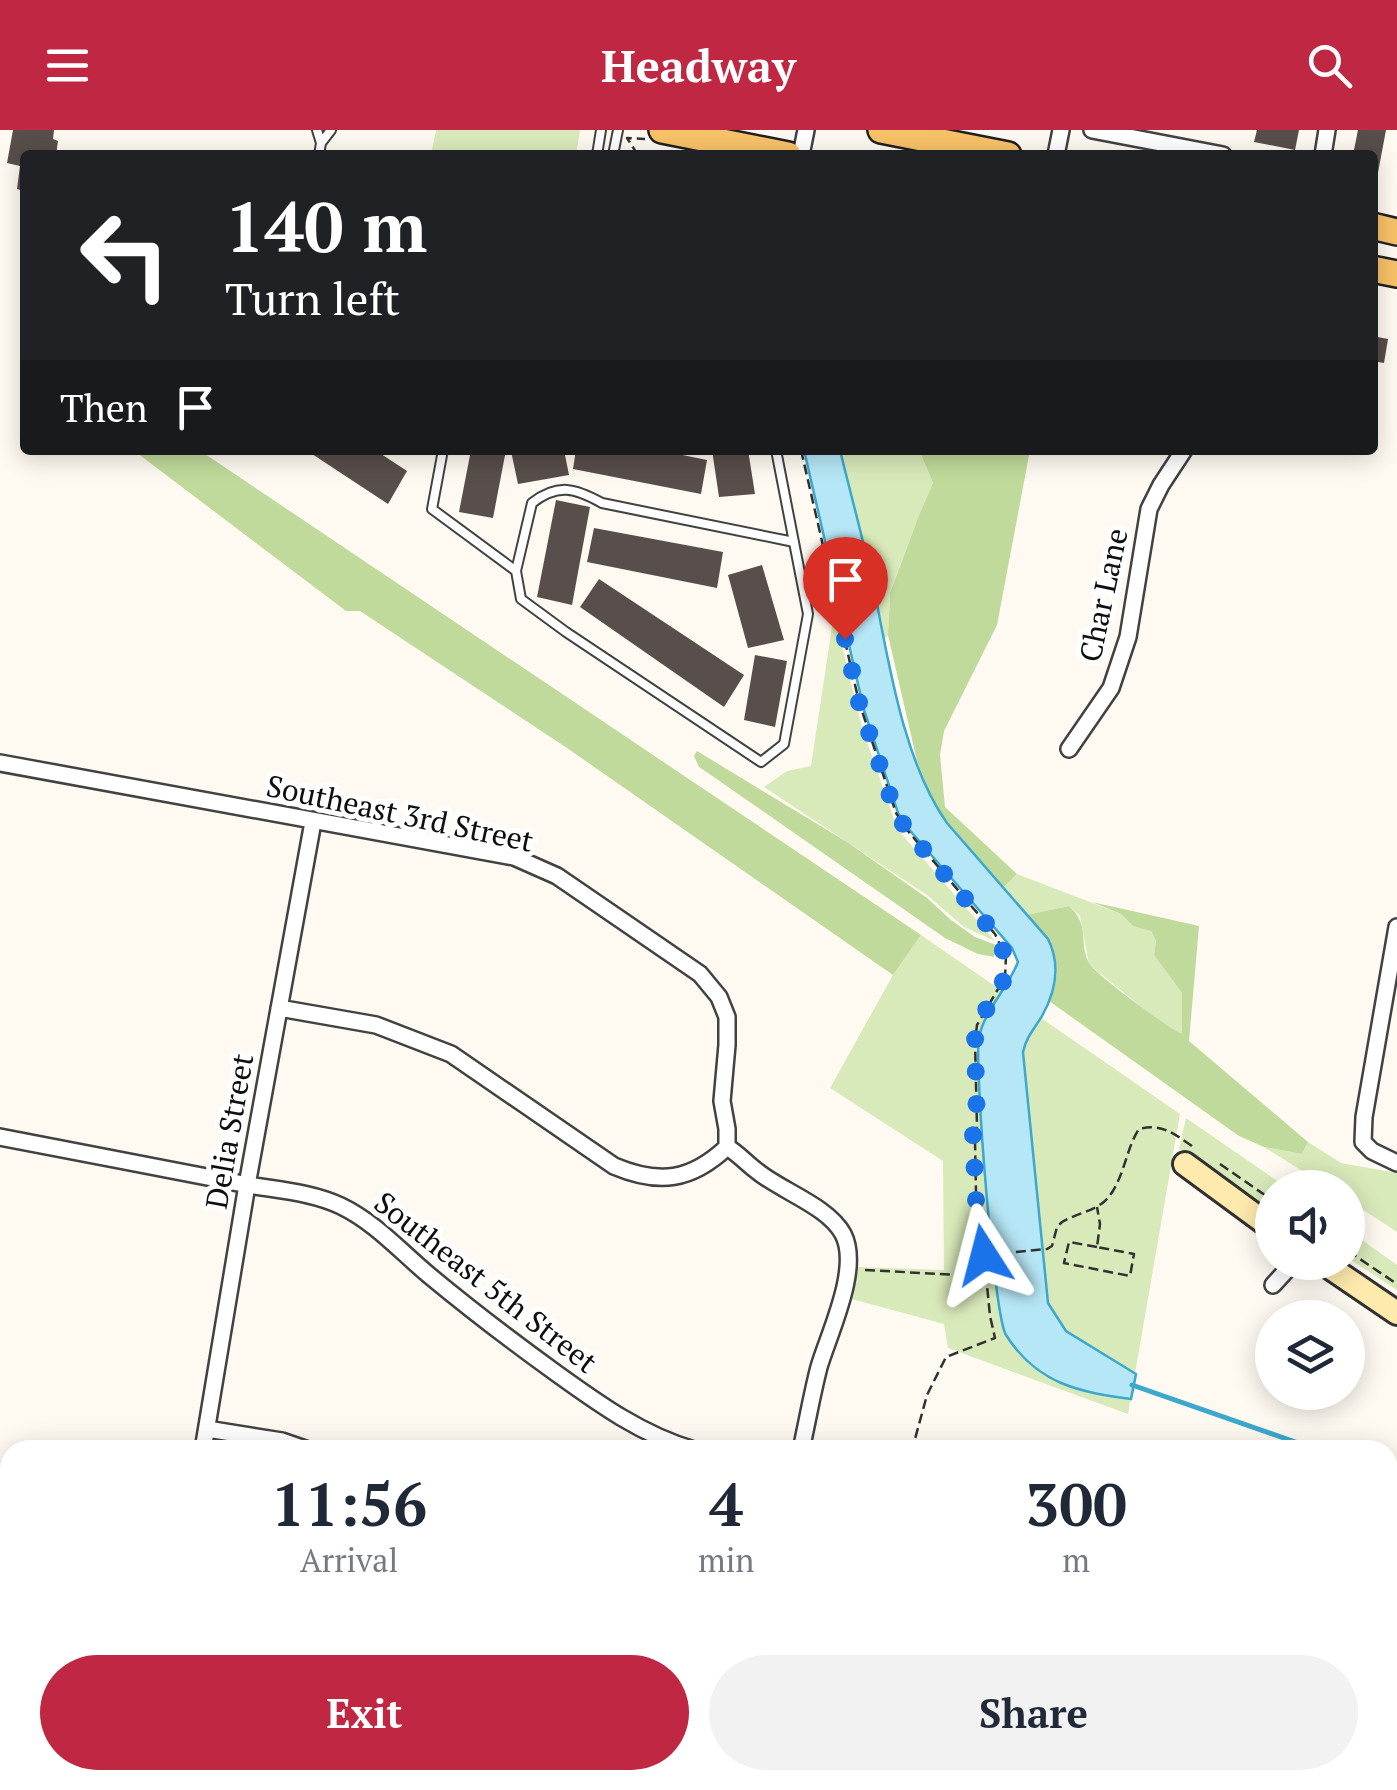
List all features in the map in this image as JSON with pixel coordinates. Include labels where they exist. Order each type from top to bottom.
[{"type":"main road","points":[[662,130],[763,150]]},
{"type":"main road","points":[[882,130],[983,150]]},
{"type":"street","points":[[1092,130],[1197,150]]},
{"type":"street","name":"Char Lane","points":[[1069,749],[1111,688],[1128,637],[1149,509],[1181,455]]},
{"type":"street","name":"Southeast 3rd Street","points":[[0,763],[514,857],[557,876],[700,974],[718,997],[727,1017],[722,1101],[727,1147]]},
{"type":"street","name":"Delia Street","points":[[204,1440],[313,822]]},
{"type":"street","points":[[1397,927],[1363,1142],[1397,1163]]},
{"type":"street","points":[[279,1008],[376,1025],[451,1054],[614,1166],[637,1176],[688,1175],[712,1162],[727,1147],[828,1217],[844,1236],[848,1269],[803,1440]]},
{"type":"street","name":"Southeast 5th Street","points":[[0,1136],[311,1194],[341,1206],[390,1238],[486,1324],[614,1414],[668,1440]]},
{"type":"street","points":[[1185,1164],[1255,1215]]},
{"type":"street","points":[[1274,1285],[1278,1280]]},
{"type":"street","points":[[1349,1280],[1397,1312]]},
{"type":"street","points":[[206,1429],[276,1440]]},
{"type":"lane","points":[[317,130],[321,144]]},
{"type":"lane","points":[[319,150],[331,130]]},
{"type":"lane","points":[[442,455],[432,508],[516,570]]},
{"type":"lane","points":[[777,455],[794,542],[808,614],[784,744],[761,762],[521,599],[516,570],[532,503],[555,490],[586,494],[602,504],[794,542]]},
{"type":"path","points":[[802,455],[859,702],[896,814],[995,934],[1006,957],[1005,978],[977,1025],[975,1040],[977,1127],[973,1134],[978,1244],[984,1255],[996,1338],[946,1358],[927,1395],[915,1440]]},
{"type":"path","points":[[984,1255],[1052,1246],[1062,1222],[1106,1201],[1118,1180]]},
{"type":"path","points":[[1097,1206],[1097,1247]]},
{"type":"path","points":[[1070,1242],[1097,1247],[1134,1254],[1130,1276],[1064,1263],[1070,1242]]},
{"type":"path","points":[[1365,1262],[1397,1284]]},
{"type":"path","points":[[848,1269],[959,1275],[959,1283],[986,1284]]},
{"type":"green space","points":[[436,130],[580,130],[577,150],[432,150]]},
{"type":"green space","points":[[140,455],[206,455],[921,935],[893,975],[567,748],[360,611],[346,611]]},
{"type":"green space","points":[[841,455],[921,455],[933,483],[890,592],[888,635],[884,640]]},
{"type":"green space","points":[[921,455],[1029,455],[997,625],[944,731],[940,755],[945,807],[1017,874],[1003,888],[935,807],[917,761],[888,635],[890,593],[933,483]]},
{"type":"green space","points":[[834,613],[863,731],[898,830],[995,941],[964,927],[927,895],[764,787],[787,771],[811,766]]},
{"type":"green space","points":[[697,751],[847,842],[975,937],[996,945],[994,957],[945,938],[699,767],[694,756]]},
{"type":"green space","points":[[1017,874],[1121,914],[1133,926],[1150,930],[1156,941],[1154,955],[1182,993],[1182,1035],[1152,1016],[1089,964],[1080,916],[1069,906],[1026,915],[1003,888]]},
{"type":"green space","points":[[1092,902],[1199,926],[1189,1041],[1308,1142],[1302,1154],[1264,1147],[1239,1136],[1049,1001],[1056,965],[1049,944],[1026,915],[1069,906],[1080,920],[1086,955],[1094,969],[1182,1034],[1182,993],[1154,955],[1156,941],[1151,931],[1133,926],[1121,914]]},
{"type":"green space","points":[[921,935],[1180,1114],[1128,1414],[948,1348],[944,1324],[848,1298],[856,1267],[944,1270],[943,1161],[830,1088],[893,975]]},
{"type":"green space","points":[[1186,1118],[1261,1170],[1255,1170],[1255,1199],[1179,1149]]},
{"type":"green space","points":[[1308,1142],[1341,1163],[1397,1173],[1397,1232],[1365,1211],[1365,1170],[1301,1170],[1264,1147],[1302,1154]]},
{"type":"green space","points":[[1365,1242],[1397,1265],[1397,1290],[1365,1269]]},
{"type":"water","points":[[805,455],[841,455],[901,716],[932,799],[947,823],[1048,939],[1052,949],[1056,968],[1053,988],[1023,1052],[1048,1303],[1066,1331],[1136,1374],[1131,1399],[1077,1389],[1045,1375],[1018,1352],[1006,1335],[991,1240],[978,1057],[982,1027],[1018,962],[1012,948],[898,813],[864,710]]},
{"type":"building","points":[[13,130],[54,130],[57,150],[20,150],[20,166],[7,163]]},
{"type":"building","points":[[1257,130],[1299,130],[1295,150],[1254,142]]},
{"type":"building","points":[[1358,130],[1386,130],[1378,173],[1378,150],[1354,150]]},
{"type":"building","points":[[1378,337],[1388,339],[1384,363],[1378,362]]},
{"type":"building","points":[[314,455],[383,455],[407,471],[388,504]]},
{"type":"building","points":[[470,455],[505,455],[493,518],[459,512]]},
{"type":"building","points":[[512,455],[565,455],[569,475],[518,484]]},
{"type":"building","points":[[575,455],[682,455],[707,460],[701,494],[573,469]]},
{"type":"building","points":[[713,455],[749,455],[755,494],[719,497]]},
{"type":"building","points":[[556,500],[590,507],[572,605],[537,597]]},
{"type":"building","points":[[594,528],[723,552],[717,588],[587,562]]},
{"type":"building","points":[[762,565],[784,640],[748,648],[728,575]]},
{"type":"building","points":[[599,579],[744,675],[724,707],[580,607]]},
{"type":"building","points":[[755,655],[787,661],[775,727],[744,720]]},
{"type":"waterway","points":[[1132,1385],[1289,1440]]},
{"type":"route","points":[[845,639],[859,702],[896,814],[995,934],[1006,957],[1005,978],[977,1025],[975,1040],[977,1127],[973,1134],[978,1244],[984,1255]]}]
